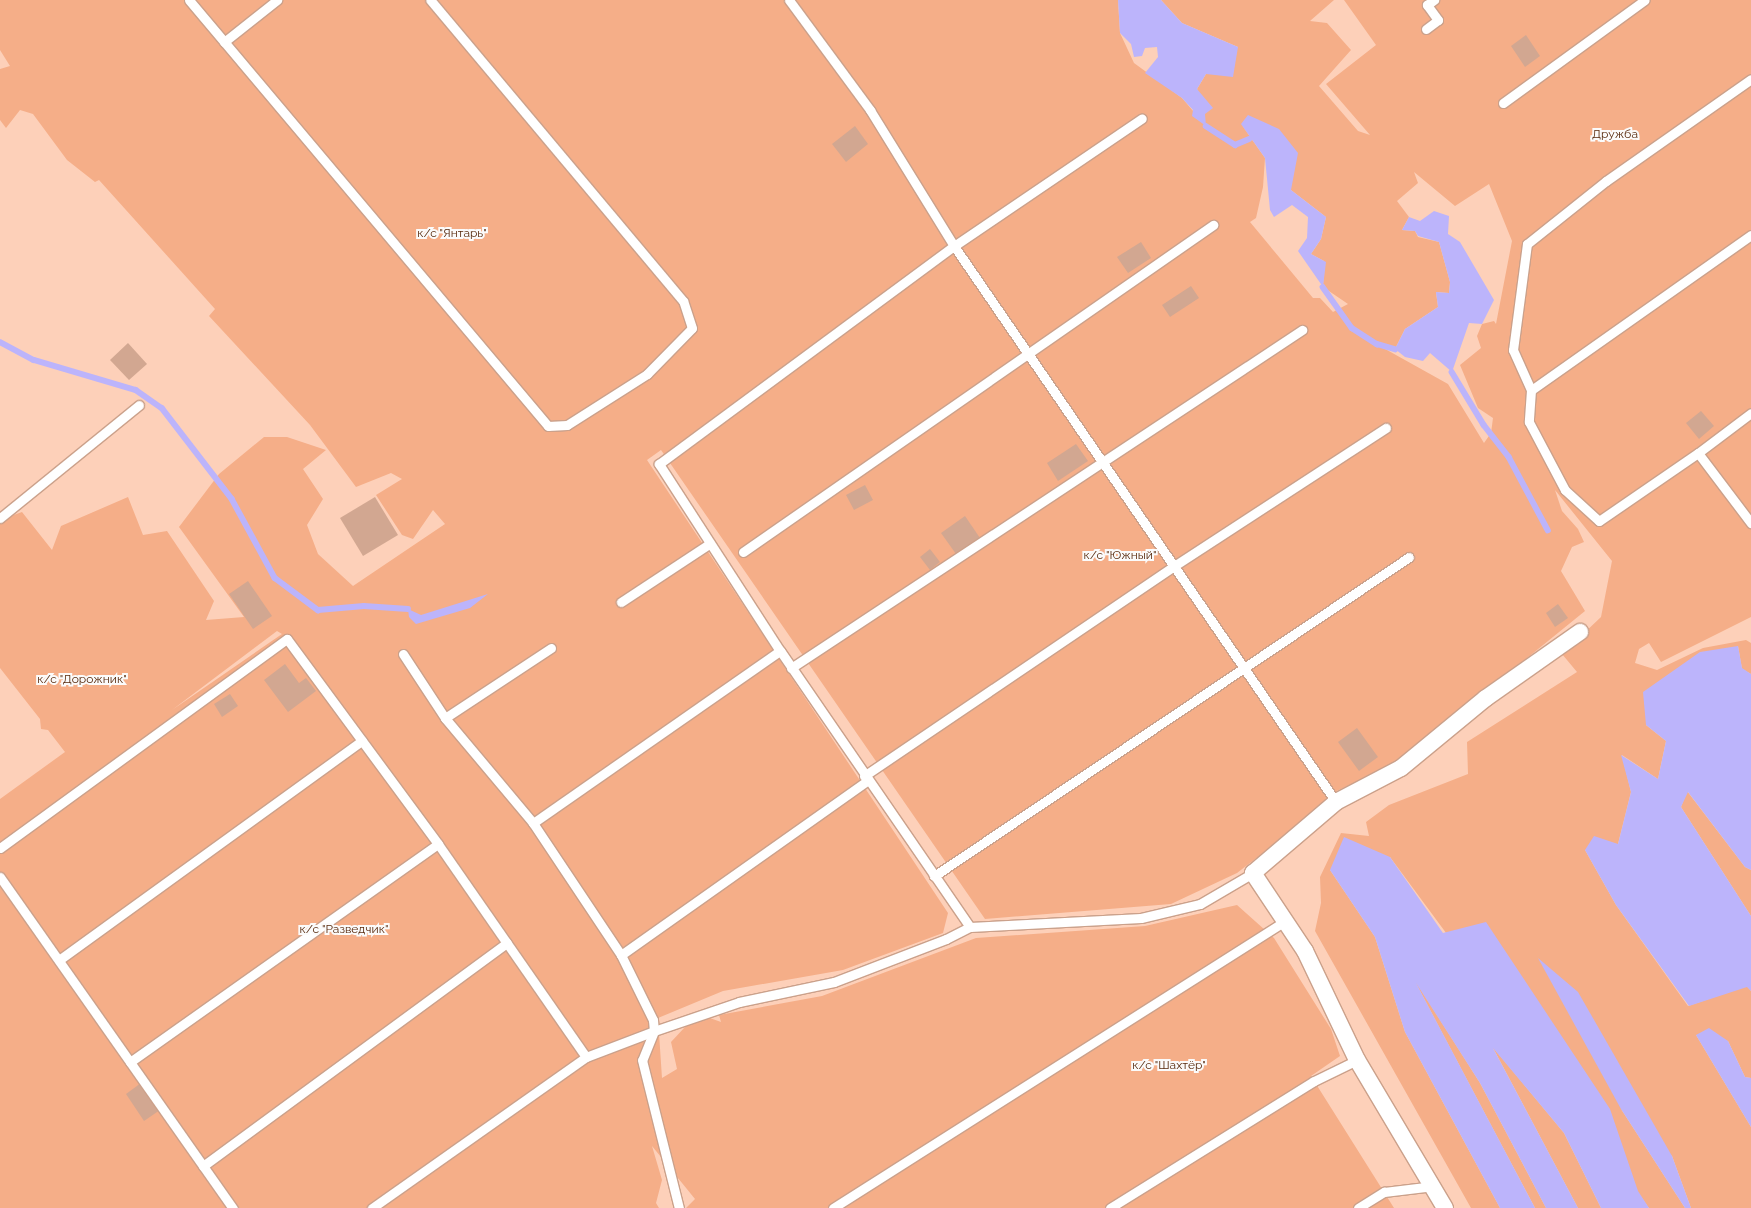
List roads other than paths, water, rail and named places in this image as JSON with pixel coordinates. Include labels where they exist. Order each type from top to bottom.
[{"type":"street","points":[[1445,1208],[1434,1186],[1357,1060],[1305,951],[1253,873],[1336,802],[1401,768],[1486,698],[1580,632]]},
{"type":"lane","points":[[189,0],[548,426],[568,425],[647,374],[692,328],[683,301],[430,0]]},
{"type":"lane","points":[[224,42],[277,0]]},
{"type":"lane","points":[[789,0],[870,110],[954,246],[1336,802]]},
{"type":"lane","points":[[1426,29],[1438,20],[1427,5],[1434,0]]},
{"type":"lane","points":[[1503,103],[1645,0]]},
{"type":"lane","points":[[1751,79],[1606,181],[1527,244],[1513,350],[1530,390],[1529,422],[1566,490],[1599,521],[1698,453],[1751,413]]},
{"type":"lane","points":[[970,927],[791,668],[659,464],[954,246],[1142,118]]},
{"type":"lane","points":[[743,552],[1213,225]]},
{"type":"lane","points":[[1530,390],[1751,235]]},
{"type":"lane","points":[[791,668],[1103,464],[1302,330]]},
{"type":"lane","points":[[0,518],[139,406]]},
{"type":"lane","points":[[621,955],[866,778],[1174,566],[1386,428]]},
{"type":"lane","points":[[1698,453],[1751,523]]},
{"type":"lane","points":[[621,602],[709,544]]},
{"type":"lane","points":[[934,876],[1409,557]]},
{"type":"lane","points":[[0,848],[287,639],[438,844],[586,1057]]},
{"type":"lane","points":[[445,718],[551,648]]},
{"type":"lane","points":[[533,823],[780,651]]},
{"type":"lane","points":[[403,654],[445,718],[533,823],[621,955],[653,1020],[654,1031],[642,1060],[674,1206]]},
{"type":"lane","points":[[59,960],[362,741]]},
{"type":"lane","points":[[130,1062],[438,844]]},
{"type":"lane","points":[[372,1208],[586,1057],[654,1031],[739,1002],[834,982],[946,939],[970,927],[1141,918],[1200,904],[1253,873]]},
{"type":"lane","points":[[0,877],[233,1208]]},
{"type":"lane","points":[[833,1208],[1285,922]]},
{"type":"lane","points":[[203,1166],[507,943]]},
{"type":"lane","points":[[1110,1208],[1314,1081],[1357,1060]]},
{"type":"lane","points":[[1358,1208],[1384,1192],[1434,1186]]},
{"type":"waterway","points":[[1206,126],[1235,145],[1249,139]]},
{"type":"waterway","points":[[1323,287],[1352,328],[1377,344],[1395,349]]},
{"type":"waterway","points":[[0,342],[34,360],[136,390],[162,408],[232,499],[275,578],[318,610],[364,606],[408,609]]},
{"type":"waterway","points":[[1452,372],[1484,425],[1509,457],[1548,530]]},
{"type":"park label","name":"Дружба","points":[[1615,135]]},
{"type":"park label","name":"к/с \"Янтарь\"","points":[[452,234]]},
{"type":"park label","name":"к/с \"Южный\"","points":[[1120,556]]},
{"type":"park label","name":"к/с \"Дорожник\"","points":[[82,680]]},
{"type":"park label","name":"к/с \"Разведчик\"","points":[[344,930]]},
{"type":"park label","name":"к/с \"Шахтёр\"","points":[[1169,1066]]}]
